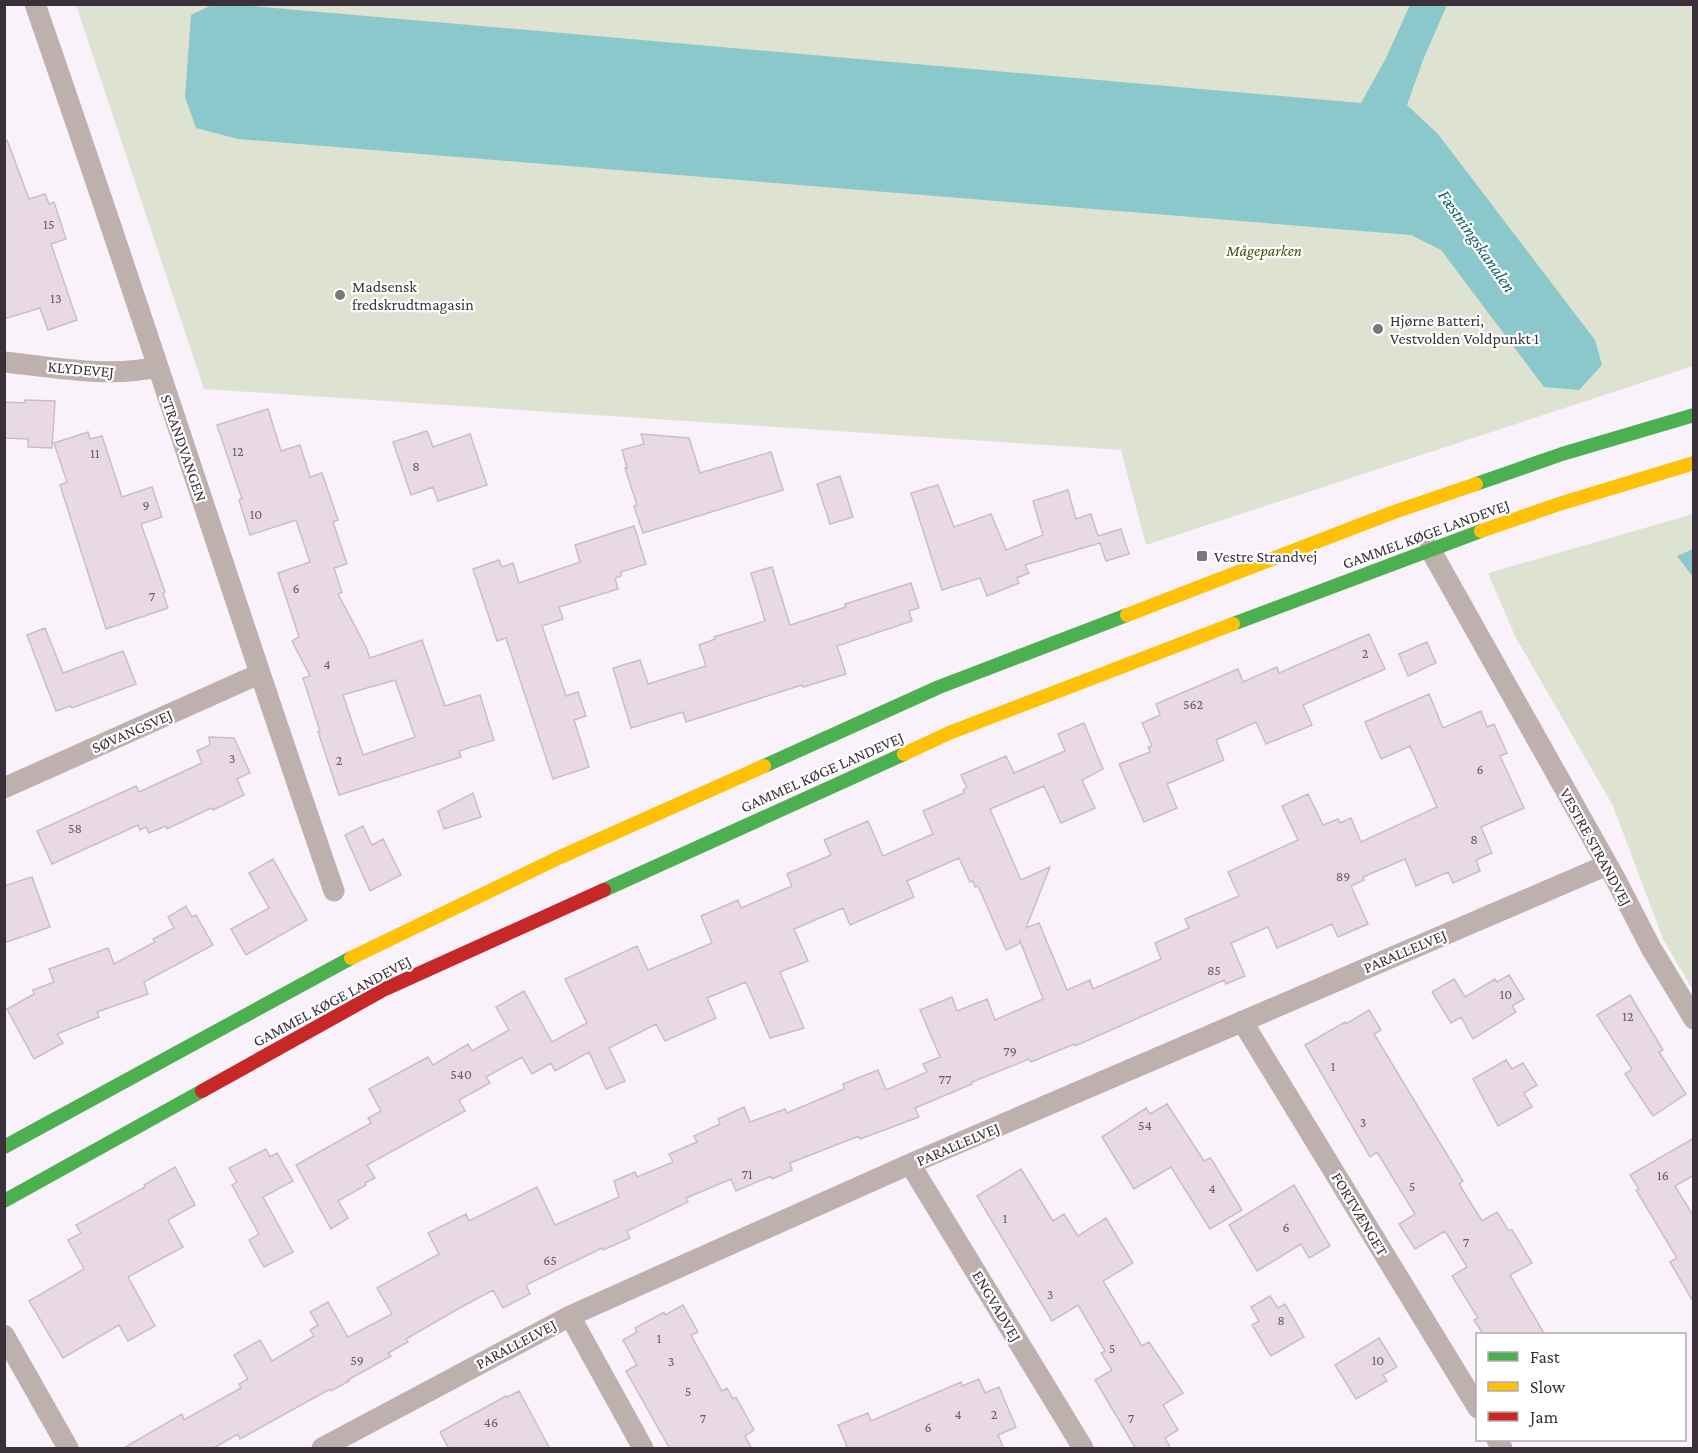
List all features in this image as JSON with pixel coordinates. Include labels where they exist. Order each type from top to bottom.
[{"type":"main road","name":"GAMMEL KØGE LANDEVEJ","points":[[4,1147],[365,950],[558,858],[939,687],[1394,512],[1562,454],[1694,415]]},
{"type":"main road","name":"GAMMEL KØGE LANDEVEJ","points":[[4,1201],[374,994],[948,733],[1430,549],[1568,501],[1694,464]]},
{"type":"street","name":"STRANDVANGEN","points":[[34,4],[108,212],[157,367],[334,891]]},
{"type":"street","name":"KLYDEVEJ","points":[[4,362],[117,372],[141,371],[157,367]]},
{"type":"street","name":"VESTRE STRANDVEJ","points":[[1430,549],[1651,948],[1694,1019]]},
{"type":"street","name":"SØVANGSVEJ","points":[[4,788],[260,674]]},
{"type":"street","name":"PARALLELVEJ","points":[[322,1449],[570,1316],[910,1164],[1607,865]]},
{"type":"street","name":"FORTVÆNGET","points":[[1242,1021],[1476,1405]]},
{"type":"street","name":"ENGVADVEJ","points":[[910,1164],[1083,1449]]},
{"type":"street","points":[[570,1316],[643,1449]]},
{"type":"street","points":[[4,1335],[68,1449]]},
{"type":"green space","name":"Mågeparken","points":[[76,5],[1693,5],[1693,366],[1146,545],[1121,450],[204,389]]},
{"type":"green space","points":[[1693,514],[1693,990],[1663,939],[1613,806],[1515,636],[1488,573]]},
{"type":"water","name":"Fæstningskanalen","points":[[241,5],[1361,103],[1386,58],[1410,5],[1447,5],[1423,60],[1407,105],[1438,134],[1595,340],[1602,365],[1579,390],[1544,387],[1441,250],[1411,235],[238,139],[196,128],[185,97],[191,15],[210,6]]},
{"type":"water","points":[[1693,549],[1693,577],[1677,556]]},
{"type":"building","points":[[4,140],[7,140],[29,199],[45,194],[49,204],[54,202],[66,239],[51,244],[77,320],[48,330],[40,308],[4,319]]},
{"type":"building","points":[[25,400],[55,401],[52,448],[28,447],[28,439],[4,438],[4,402],[24,403]]},
{"type":"building","points":[[268,409],[281,451],[300,445],[310,477],[322,473],[338,520],[333,522],[347,564],[334,568],[342,592],[338,594],[370,658],[422,640],[445,706],[480,695],[494,740],[459,751],[461,757],[339,795],[303,678],[310,676],[292,641],[299,637],[278,573],[310,562],[296,520],[250,535],[239,500],[242,499],[217,425]],"holes":[[[395,680],[415,737],[363,755],[343,695]]]},
{"type":"building","points":[[427,431],[433,447],[470,434],[487,485],[438,501],[433,487],[411,495],[393,442]]},
{"type":"building","points":[[88,432],[90,439],[102,436],[122,497],[152,487],[162,517],[141,524],[165,592],[163,593],[168,608],[106,629],[60,485],[67,482],[54,443]]},
{"type":"building","points":[[641,434],[689,438],[700,473],[771,452],[783,490],[643,533],[634,506],[637,505],[625,468],[627,468],[622,450],[644,444]]},
{"type":"building","points":[[840,476],[853,517],[830,524],[817,484]]},
{"type":"building","points":[[938,485],[954,527],[991,514],[1006,550],[1043,535],[1033,501],[1068,490],[1076,519],[1091,514],[1098,536],[1121,529],[1129,554],[1106,561],[1100,543],[1025,565],[1029,573],[1017,578],[1019,583],[987,596],[980,578],[942,590],[911,493]]},
{"type":"building","points":[[634,526],[646,564],[621,572],[621,576],[615,578],[618,589],[559,607],[563,619],[542,626],[566,696],[578,692],[586,716],[574,720],[589,767],[553,779],[506,638],[497,641],[473,569],[499,560],[502,567],[513,563],[519,583],[580,562],[575,545]]},
{"type":"building","points":[[772,567],[790,625],[846,607],[845,604],[911,583],[919,608],[909,611],[912,621],[837,646],[846,674],[803,687],[802,685],[686,722],[683,712],[631,728],[613,668],[640,660],[648,684],[706,666],[699,645],[715,639],[714,637],[765,621],[751,573]]},
{"type":"building","points":[[45,628],[63,673],[123,651],[136,684],[72,708],[70,706],[56,711],[27,635]]},
{"type":"building","points":[[1369,634],[1385,669],[1303,705],[1312,725],[1266,744],[1256,722],[1216,740],[1224,760],[1167,784],[1177,808],[1144,822],[1119,764],[1150,752],[1148,747],[1152,746],[1142,723],[1160,715],[1156,704],[1238,669],[1243,682],[1277,667],[1279,673]]},
{"type":"building","points":[[1427,642],[1436,663],[1408,676],[1399,654]]},
{"type":"building","points":[[1429,694],[1443,728],[1481,711],[1487,727],[1494,724],[1507,753],[1500,756],[1524,808],[1481,827],[1492,853],[1476,860],[1480,871],[1453,883],[1448,872],[1416,886],[1405,859],[1363,877],[1364,880],[1351,886],[1368,924],[1338,937],[1332,924],[1277,948],[1268,927],[1231,943],[1245,976],[1226,984],[1224,980],[1075,1046],[1074,1044],[1031,1062],[1029,1059],[972,1082],[972,1084],[915,1108],[919,1117],[860,1139],[859,1136],[790,1163],[792,1170],[772,1179],[771,1176],[736,1191],[731,1179],[686,1198],[688,1202],[627,1231],[630,1238],[603,1250],[602,1248],[526,1285],[530,1294],[503,1308],[493,1290],[406,1339],[408,1342],[388,1353],[391,1356],[349,1381],[331,1391],[330,1389],[240,1439],[238,1434],[212,1449],[122,1449],[182,1414],[184,1420],[241,1388],[239,1384],[248,1379],[234,1355],[260,1340],[272,1361],[314,1336],[310,1330],[318,1325],[310,1312],[328,1302],[348,1337],[392,1314],[377,1288],[439,1254],[428,1233],[466,1214],[469,1221],[537,1187],[555,1225],[619,1197],[614,1181],[635,1172],[637,1177],[673,1162],[669,1154],[697,1142],[694,1136],[720,1124],[718,1119],[744,1107],[750,1122],[785,1109],[787,1113],[844,1089],[843,1084],[878,1070],[886,1090],[927,1072],[923,1064],[940,1057],[920,1010],[952,997],[957,1011],[987,999],[995,1020],[1043,999],[1020,941],[1019,944],[1006,950],[979,888],[975,887],[973,881],[970,882],[959,858],[907,881],[914,897],[850,925],[843,908],[794,929],[808,961],[780,972],[804,1028],[770,1038],[746,982],[707,998],[716,1018],[665,1041],[656,1024],[609,1048],[625,1081],[606,1089],[589,1052],[555,1071],[551,1063],[532,1074],[522,1057],[486,1077],[490,1083],[459,1100],[465,1111],[367,1165],[375,1178],[338,1201],[348,1218],[331,1229],[296,1165],[371,1123],[368,1118],[381,1111],[369,1089],[428,1057],[433,1065],[468,1044],[472,1051],[509,1030],[496,1007],[524,991],[552,1042],[587,1023],[565,979],[637,946],[648,970],[712,943],[701,916],[738,900],[741,908],[792,886],[787,874],[831,855],[824,840],[868,821],[883,856],[933,834],[923,811],[964,793],[963,790],[967,788],[961,775],[1006,756],[1014,773],[1065,751],[1058,734],[1084,723],[1103,769],[1082,780],[1095,808],[1061,823],[1044,786],[990,809],[1021,880],[1050,867],[1026,928],[1039,923],[1067,990],[1090,980],[1093,989],[1161,959],[1155,943],[1189,928],[1185,919],[1239,896],[1228,872],[1298,840],[1282,806],[1308,794],[1323,825],[1338,819],[1340,823],[1351,818],[1361,842],[1437,807],[1410,746],[1381,759],[1365,722]]},
{"type":"building","points":[[209,737],[234,738],[250,773],[237,779],[244,795],[167,829],[166,826],[149,833],[146,827],[140,830],[138,825],[52,864],[37,831],[136,786],[139,792],[202,763],[197,751],[210,745]]},
{"type":"building","points":[[473,793],[481,817],[444,829],[438,811]]},
{"type":"building","points":[[363,826],[372,845],[383,839],[401,875],[370,891],[345,835]]},
{"type":"building","points":[[273,859],[307,920],[246,955],[231,929],[269,908],[249,873]]},
{"type":"building","points":[[32,877],[50,927],[4,943],[4,886]]},
{"type":"building","points":[[186,906],[192,917],[196,915],[213,945],[144,982],[148,994],[97,1012],[99,1017],[57,1034],[63,1043],[34,1059],[7,1009],[34,994],[33,990],[54,982],[49,969],[108,948],[114,964],[155,942],[153,939],[174,928],[168,917]]},
{"type":"building","points":[[1509,975],[1524,999],[1512,1006],[1516,1012],[1473,1039],[1461,1017],[1451,1023],[1432,992],[1454,979],[1465,997],[1495,979],[1497,982]]},
{"type":"building","points":[[1630,995],[1663,1050],[1659,1052],[1686,1094],[1653,1116],[1625,1074],[1632,1069],[1597,1015]]},
{"type":"building","points":[[1369,1010],[1381,1030],[1374,1034],[1463,1181],[1459,1184],[1482,1221],[1497,1212],[1508,1230],[1512,1230],[1532,1263],[1510,1275],[1544,1333],[1482,1333],[1474,1320],[1478,1318],[1452,1276],[1467,1267],[1445,1231],[1415,1249],[1399,1224],[1415,1214],[1377,1152],[1370,1157],[1305,1045],[1345,1022],[1346,1024]]},
{"type":"building","points":[[1506,1060],[1512,1069],[1523,1063],[1537,1085],[1524,1093],[1532,1107],[1498,1126],[1473,1079]]},
{"type":"building","points":[[1167,1104],[1204,1161],[1210,1158],[1212,1160],[1242,1210],[1210,1229],[1171,1167],[1134,1189],[1102,1137],[1146,1108],[1150,1114]]},
{"type":"building","points":[[1694,1138],[1694,1175],[1675,1186],[1694,1217],[1694,1303],[1670,1262],[1677,1258],[1636,1190],[1639,1189],[1630,1175]]},
{"type":"building","points":[[266,1149],[270,1157],[277,1153],[293,1181],[263,1197],[293,1252],[264,1267],[249,1240],[259,1234],[232,1185],[237,1182],[229,1168]]},
{"type":"building","points":[[175,1167],[195,1205],[168,1220],[183,1247],[128,1277],[155,1326],[128,1341],[119,1325],[63,1358],[29,1301],[84,1269],[68,1240],[81,1233],[76,1225],[145,1187],[144,1185]]},
{"type":"building","points":[[1021,1169],[1053,1221],[1064,1214],[1078,1236],[1106,1218],[1133,1263],[1103,1281],[1142,1346],[1149,1342],[1183,1393],[1163,1405],[1178,1430],[1165,1438],[1171,1449],[1136,1449],[1095,1380],[1112,1370],[1101,1353],[1105,1351],[1078,1305],[1052,1321],[977,1196]]},
{"type":"building","points":[[1294,1185],[1330,1246],[1309,1258],[1301,1244],[1257,1271],[1229,1225]]},
{"type":"building","points":[[1270,1296],[1278,1308],[1285,1304],[1304,1337],[1271,1356],[1252,1325],[1259,1321],[1251,1307]]},
{"type":"building","points":[[683,1305],[698,1332],[691,1335],[722,1391],[727,1388],[733,1399],[736,1397],[754,1430],[745,1436],[752,1449],[670,1449],[626,1371],[637,1365],[623,1340],[637,1332],[635,1328],[664,1312],[665,1315]]},
{"type":"building","points":[[1379,1338],[1397,1367],[1383,1375],[1387,1381],[1356,1399],[1335,1365]]},
{"type":"building","points":[[979,1379],[985,1393],[999,1387],[1016,1427],[998,1435],[1004,1449],[848,1449],[838,1425],[868,1413],[871,1421],[961,1382],[962,1386]]},
{"type":"building","points":[[519,1391],[550,1449],[449,1449],[440,1432]]},
{"type":"traffic: fast","points":[[1476,484],[1562,454],[1694,415]]},
{"type":"traffic: fast","points":[[1233,624],[1481,531]]},
{"type":"traffic: fast","points":[[764,766],[939,687],[1127,615]]},
{"type":"traffic: fast","points":[[604,890],[904,754]]},
{"type":"traffic: fast","points":[[4,1147],[351,958]]},
{"type":"traffic: fast","points":[[4,1201],[202,1091]]},
{"type":"traffic: slow","points":[[1481,531],[1559,504],[1694,463]]},
{"type":"traffic: slow","points":[[1127,615],[1394,512],[1476,484]]},
{"type":"traffic: slow","points":[[904,754],[949,733],[1233,624]]},
{"type":"traffic: slow","points":[[351,958],[558,858],[764,766]]},
{"type":"traffic: jam","points":[[202,1091],[385,989],[604,890]]},
{"type":"place","name":"Madsensk fredskrudtmagasin","points":[[340,295]]},
{"type":"place","name":"Hjørne Batteri, Vestvolden Voldpunkt 1","points":[[1378,329]]},
{"type":"place","name":"Vestre Strandvej","points":[[1202,556]]}]
